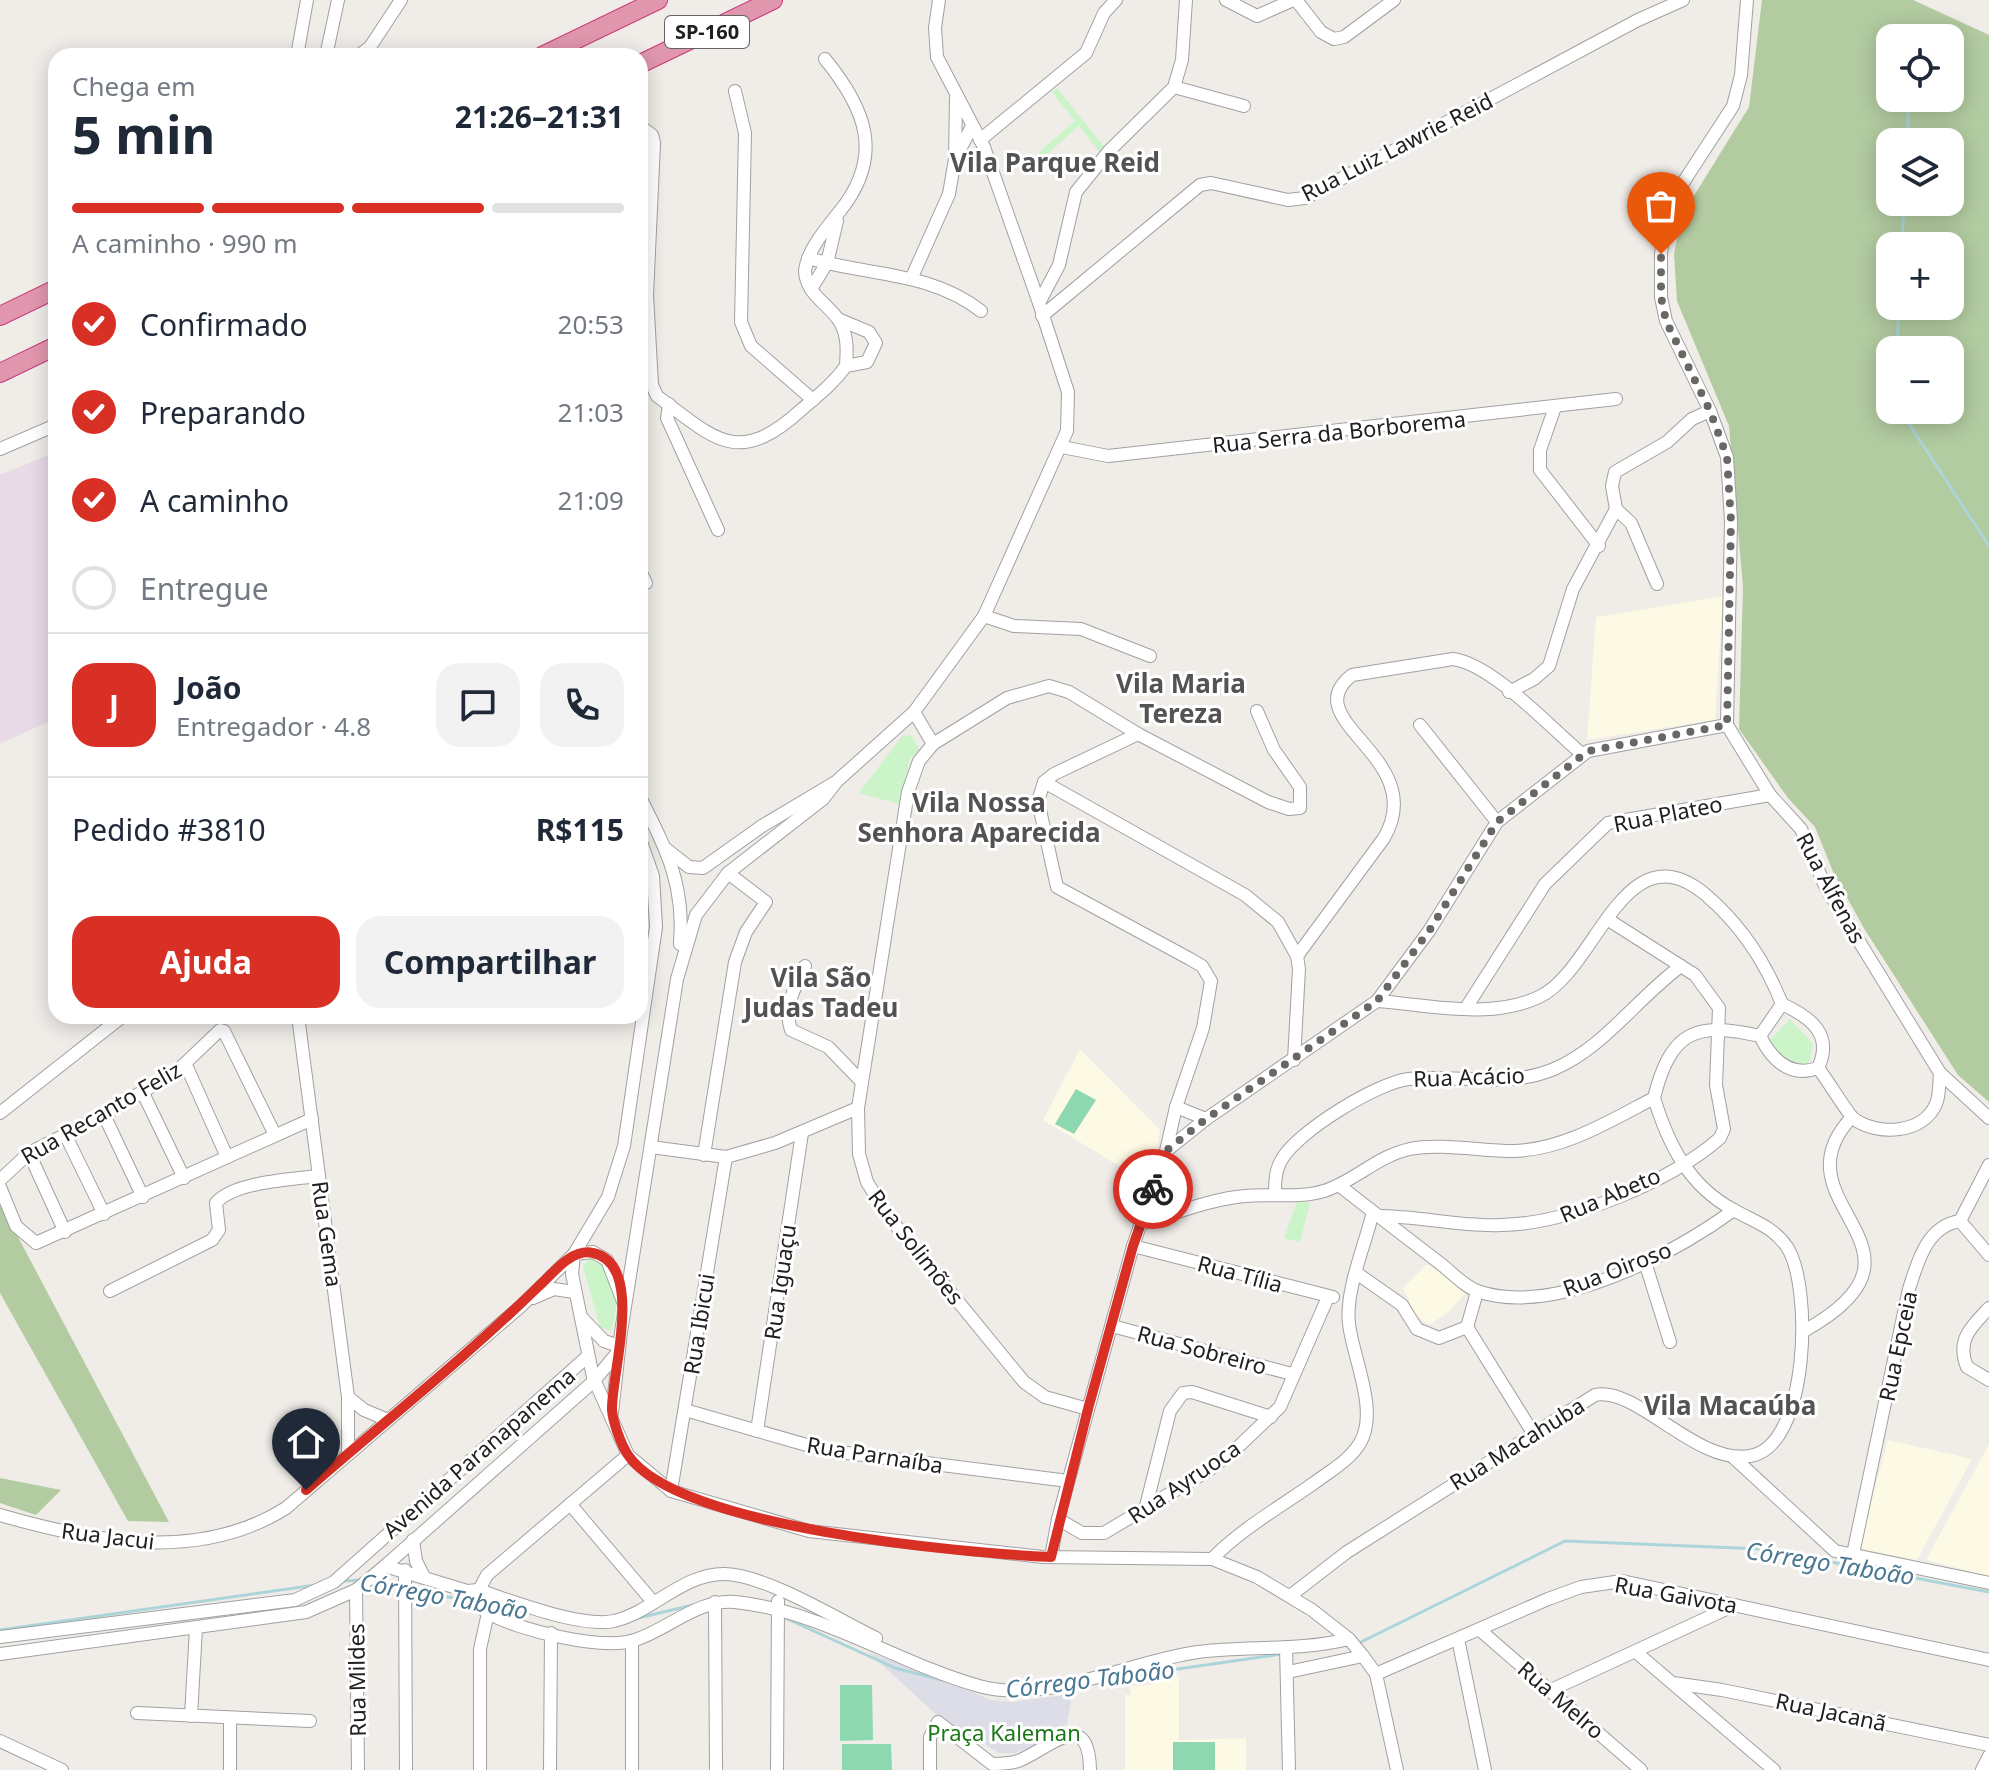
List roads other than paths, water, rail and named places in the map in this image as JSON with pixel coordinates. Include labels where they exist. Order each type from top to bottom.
[{"type":"highway","name":"SP-160","points":[[559,48],[658,0]]},
{"type":"highway","name":"SP-160","points":[[648,60],[773,0]]},
{"type":"highway","points":[[0,316],[48,293]]},
{"type":"highway","points":[[0,373],[48,350]]},
{"type":"street","points":[[298,48],[307,0]]},
{"type":"street","points":[[328,48],[338,0]]},
{"type":"street","points":[[369,48],[401,0]]},
{"type":"street","points":[[677,979],[696,915],[728,873],[823,799],[837,781],[914,712],[984,616],[1062,447],[1070,413],[1068,392],[980,140],[956,98],[935,44],[939,0]]},
{"type":"street","points":[[980,140],[1086,53],[1104,13],[1116,0]]},
{"type":"street","points":[[1041,310],[1059,265],[1076,192],[1109,151],[1174,87],[1182,60],[1186,0]]},
{"type":"street","points":[[1226,0],[1257,16],[1294,0],[1321,32],[1334,39],[1361,26],[1394,0]]},
{"type":"street","name":"Rua Luiz Lawrie Reid","points":[[1041,310],[1200,185],[1211,183],[1288,200],[1305,198],[1638,20],[1683,0]]},
{"type":"street","points":[[1166,1151],[1206,1119],[1377,1001],[1429,931],[1497,822],[1582,754],[1727,725],[1731,521],[1727,457],[1710,411],[1666,321],[1661,297],[1661,254],[1664,227],[1677,192],[1733,106],[1741,75],[1747,0]]},
{"type":"street","points":[[825,59],[856,102],[866,140],[862,172],[841,210],[808,258],[805,277],[811,289],[838,319],[847,342],[846,366]]},
{"type":"street","points":[[1174,87],[1244,106]]},
{"type":"street","points":[[735,91],[745,133],[741,322],[751,346],[813,400]]},
{"type":"street","points":[[912,277],[949,194],[955,159],[956,98]]},
{"type":"street","points":[[955,159],[972,126]]},
{"type":"street","points":[[648,132],[654,143],[648,235]]},
{"type":"street","points":[[811,289],[827,263],[841,210]]},
{"type":"street","points":[[808,258],[912,277],[944,287],[981,311]]},
{"type":"street","points":[[648,340],[652,385],[657,396],[723,441],[748,444],[775,433],[846,366],[867,362],[876,343],[869,332],[838,319]]},
{"type":"street","name":"Rua Serra da Borborema","points":[[1062,447],[1108,456],[1616,399]]},
{"type":"street","points":[[669,404],[667,418],[718,530]]},
{"type":"street","points":[[1555,407],[1540,450],[1540,470],[1599,546]]},
{"type":"street","points":[[1509,692],[1534,679],[1549,666],[1565,607],[1616,509],[1612,486],[1619,468],[1667,442],[1692,419],[1710,411]]},
{"type":"street","points":[[0,449],[48,428]]},
{"type":"street","points":[[1616,509],[1631,523],[1657,584]]},
{"type":"street","points":[[984,616],[1014,626],[1081,629],[1150,656]]},
{"type":"street","points":[[1297,956],[1384,838],[1394,817],[1392,781],[1339,712],[1338,692],[1344,681],[1360,672],[1453,659],[1476,667],[1582,754]]},
{"type":"street","points":[[914,712],[933,744],[1007,698],[1041,686],[1069,692],[1138,734],[1268,802],[1289,809],[1300,808],[1300,787],[1274,750],[1257,711]]},
{"type":"street","points":[[1420,725],[1497,822]]},
{"type":"street","name":"Rua Alfenas","points":[[1727,725],[1770,795],[1801,829],[1825,886],[1940,1073],[1989,1118]]},
{"type":"street","points":[[1044,782],[1138,734]]},
{"type":"street","name":"Rua Solimões","points":[[933,744],[919,761],[908,792],[858,1108],[862,1167],[888,1216],[1024,1382],[1045,1397],[1088,1409]]},
{"type":"street","points":[[666,849],[689,867],[703,868],[762,826],[837,781]]},
{"type":"street","points":[[1044,782],[1245,895],[1278,922],[1297,956],[1299,983],[1294,1060]]},
{"type":"street","points":[[1044,782],[1039,813],[1057,887],[1190,959],[1208,975],[1212,987],[1166,1151],[1133,1246],[1068,1481],[1051,1557]]},
{"type":"street","name":"Rua Plateo","points":[[1466,1008],[1545,884],[1608,823],[1770,795]]},
{"type":"street","points":[[612,1413],[625,1307],[677,979],[681,903],[666,849],[648,813]]},
{"type":"street","name":"Avenida Paranapanema","points":[[648,858],[656,908],[648,983]]},
{"type":"street","points":[[704,1155],[735,962],[746,932],[766,902],[728,873]]},
{"type":"street","points":[[1377,1001],[1499,1010],[1541,996],[1569,974],[1630,890],[1649,879],[1678,879],[1697,888],[1741,930],[1765,966],[1782,1004],[1812,1021],[1821,1032],[1824,1044],[1818,1068],[1852,1117],[1876,1129],[1899,1130],[1914,1125],[1936,1104],[1940,1073]]},
{"type":"street","points":[[1607,919],[1681,966],[1708,990],[1719,1008],[1721,1027]]},
{"type":"street","points":[[805,966],[788,1001],[787,1018],[791,1030],[828,1047],[862,1082]]},
{"type":"street","name":"Rua Acácio","points":[[1275,1195],[1281,1160],[1294,1142],[1366,1096],[1404,1079],[1442,1077],[1497,1081],[1549,1072],[1599,1043],[1653,987],[1681,966]]},
{"type":"street","points":[[1760,1036],[1782,1004]]},
{"type":"street","points":[[0,1113],[113,1024]]},
{"type":"street","name":"Rua Gema","points":[[299,1024],[348,1397],[348,1453]]},
{"type":"street","name":"Avenida Paranapanema","points":[[0,1637],[295,1600],[318,1591],[334,1582],[588,1356],[574,1292],[574,1254],[618,1171],[641,1024]]},
{"type":"street","points":[[1733,1457],[1753,1456],[1780,1437],[1788,1420],[1804,1331],[1797,1276],[1786,1247],[1756,1219],[1734,1210],[1680,1164],[1654,1098],[1667,1058],[1680,1043],[1695,1033],[1721,1027],[1760,1036]]},
{"type":"street","name":"Rua Abeto","points":[[1376,1214],[1500,1226],[1543,1222],[1585,1211],[1680,1164],[1710,1147],[1724,1129],[1716,1085],[1721,1027]]},
{"type":"street","name":"Rua Recanto Feliz","points":[[0,1180],[29,1153],[104,1115],[186,1065],[214,1033],[224,1031],[275,1135]]},
{"type":"street","points":[[1760,1036],[1766,1049],[1791,1071],[1804,1073],[1818,1068]]},
{"type":"street","points":[[186,1065],[227,1157]]},
{"type":"street","points":[[143,1093],[184,1178]]},
{"type":"street","points":[[1140,1224],[1219,1201],[1306,1195],[1340,1186],[1392,1153],[1415,1148],[1540,1148],[1575,1137],[1654,1098]]},
{"type":"street","points":[[1176,1107],[1206,1119]]},
{"type":"street","points":[[651,1147],[726,1157],[802,1133],[858,1108]]},
{"type":"street","points":[[104,1115],[143,1197]]},
{"type":"street","points":[[1804,1331],[1843,1307],[1856,1292],[1865,1273],[1866,1253],[1828,1175],[1829,1152],[1837,1133],[1852,1117]]},
{"type":"street","points":[[0,1187],[16,1226],[36,1243],[312,1119]]},
{"type":"street","name":"Rua Iguaçu","points":[[757,1431],[802,1133]]},
{"type":"street","points":[[65,1134],[104,1214]]},
{"type":"street","points":[[29,1153],[65,1232]]},
{"type":"street","name":"Rua Ibicui","points":[[671,1491],[726,1157]]},
{"type":"street","name":"Rua Epceia","points":[[1853,1554],[1909,1289],[1920,1257],[1935,1232],[1946,1223],[1960,1221],[1989,1165]]},
{"type":"street","points":[[110,1291],[212,1240],[219,1230],[216,1203],[221,1197],[254,1186],[319,1176]]},
{"type":"street","points":[[1340,1186],[1477,1292],[1467,1327],[1533,1433]]},
{"type":"street","name":"Rua Oiroso","points":[[1477,1292],[1523,1297],[1553,1294],[1645,1262],[1689,1240],[1734,1210]]},
{"type":"street","points":[[1212,1559],[1240,1534],[1345,1461],[1361,1442],[1366,1426],[1365,1406],[1349,1323],[1348,1299],[1376,1214]]},
{"type":"street","points":[[1960,1221],[1989,1255]]},
{"type":"street","name":"Rua Tília","points":[[1133,1246],[1328,1297],[1348,1299]]},
{"type":"street","points":[[574,1254],[593,1252],[607,1260],[625,1307]]},
{"type":"street","name":"Rua Jacui","points":[[0,1515],[119,1541],[167,1544],[196,1540],[270,1518],[520,1307],[574,1254]]},
{"type":"street","points":[[1645,1262],[1670,1342]]},
{"type":"street","points":[[1358,1274],[1395,1298],[1417,1329],[1428,1336],[1439,1338],[1467,1327]]},
{"type":"street","name":"Rua Jacui","points":[[520,1307],[547,1291],[574,1292]]},
{"type":"street","name":"Rua Ayruoca","points":[[1058,1519],[1082,1533],[1095,1535],[1117,1527],[1209,1470],[1271,1417],[1288,1390],[1292,1374],[1328,1297]]},
{"type":"street","points":[[1988,1309],[1968,1331],[1962,1345],[1967,1367],[1989,1380]]},
{"type":"street","points":[[580,1315],[604,1341],[619,1349]]},
{"type":"street","name":"Rua Sobreiro","points":[[1112,1326],[1292,1374]]},
{"type":"street","name":"Avenida Paranapanema","points":[[0,1654],[306,1612],[356,1590],[594,1381],[619,1349]]},
{"type":"street","points":[[588,1356],[594,1381],[612,1413],[628,1455],[671,1491],[809,1531],[1051,1557],[1212,1559],[1257,1577],[1290,1596],[1349,1639],[1363,1656],[1376,1674],[1397,1770]]},
{"type":"street","points":[[1145,1510],[1170,1411],[1183,1393],[1192,1392],[1271,1417]]},
{"type":"street","name":"Rua Macahuba","points":[[1290,1596],[1347,1552],[1595,1395],[1613,1394],[1697,1443],[1733,1457]]},
{"type":"street","points":[[348,1397],[364,1410],[388,1420]]},
{"type":"street","name":"Rua Parnaíba","points":[[685,1410],[851,1455],[1068,1481]]},
{"type":"street","points":[[473,1594],[487,1575],[628,1455]]},
{"type":"street","points":[[1733,1457],[1835,1551],[1989,1583]]},
{"type":"street","points":[[570,1504],[653,1602]]},
{"type":"street","points":[[413,1540],[416,1561],[424,1577]]},
{"type":"street","points":[[385,1566],[473,1594],[492,1595],[604,1622],[625,1617],[699,1578],[724,1574],[756,1578],[929,1666],[978,1686],[1021,1691],[1195,1653],[1349,1639]]},
{"type":"street","points":[[405,1570],[406,1770]]},
{"type":"street","name":"Rua Gaivota","points":[[1376,1674],[1481,1631],[1548,1599],[1603,1582],[1622,1581],[1989,1660]]},
{"type":"street","name":"Rua Mildes","points":[[356,1590],[358,1770]]},
{"type":"street","points":[[777,1590],[777,1770]]},
{"type":"street","points":[[473,1594],[488,1613],[551,1633],[605,1644],[632,1641],[715,1602],[778,1609],[924,1667],[929,1666]]},
{"type":"street","points":[[480,1770],[480,1649],[492,1595]]},
{"type":"street","points":[[715,1602],[716,1770]]},
{"type":"street","points":[[1551,1690],[1637,1653],[1735,1605]]},
{"type":"street","points":[[191,1716],[196,1628]]},
{"type":"street","name":"Rua Melro","points":[[1481,1631],[1638,1769]]},
{"type":"street","points":[[550,1770],[551,1633]]},
{"type":"street","points":[[1458,1639],[1485,1770]]},
{"type":"street","points":[[632,1641],[632,1770]]},
{"type":"street","points":[[1286,1647],[1289,1770]]},
{"type":"street","points":[[1637,1653],[1774,1770]]},
{"type":"street","points":[[1288,1672],[1363,1656]]},
{"type":"street","name":"Rua Jacanã","points":[[1673,1683],[1722,1690],[1989,1745]]},
{"type":"street","points":[[137,1713],[310,1721]]},
{"type":"street","points":[[230,1719],[230,1770]]},
{"type":"street","points":[[930,1770],[930,1737],[938,1722],[992,1767],[1019,1766],[1061,1736],[1075,1736],[1086,1743],[1090,1770]]},
{"type":"street","points":[[0,1741],[62,1770]]},
{"type":"street","points":[[1982,1770],[1989,1756]]},
{"type":"waterway","points":[[1908,112],[1908,128]]},
{"type":"waterway","points":[[1903,216],[1903,232]]},
{"type":"waterway","points":[[1898,320],[1898,336]]},
{"type":"waterway","points":[[1909,424],[1989,546]]},
{"type":"waterway","name":"Córrego Taboão","points":[[1357,1644],[1565,1541],[1763,1549],[1989,1592]]},
{"type":"waterway","name":"Córrego Taboão","points":[[344,1581],[360,1580]]},
{"type":"waterway","name":"Córrego Taboão","points":[[371,1582],[403,1588]]},
{"type":"waterway","name":"Córrego Taboão","points":[[0,1630],[316,1585]]},
{"type":"waterway","name":"Córrego Taboão","points":[[411,1590],[470,1601]]},
{"type":"waterway","name":"Córrego Taboão","points":[[634,1619],[693,1605]]},
{"type":"waterway","name":"Córrego Taboão","points":[[493,1606],[525,1612]]},
{"type":"waterway","name":"Córrego Taboão","points":[[783,1617],[895,1668],[946,1681]]},
{"type":"waterway","name":"Córrego Taboão","points":[[1115,1678],[1282,1654]]},
{"type":"district","name":"Vila Parque Reid","points":[[1055,163]]},
{"type":"district","name":"Vila Maria Tereza","points":[[1181,699]]},
{"type":"district","name":"Vila Nossa Senhora Aparecida","points":[[979,818]]},
{"type":"district","name":"Vila São Judas Tadeu","points":[[821,993]]},
{"type":"district","name":"Vila Macaúba","points":[[1730,1406]]},
{"type":"park label","name":"Praça Kaleman","points":[[1004,1733]]}]
